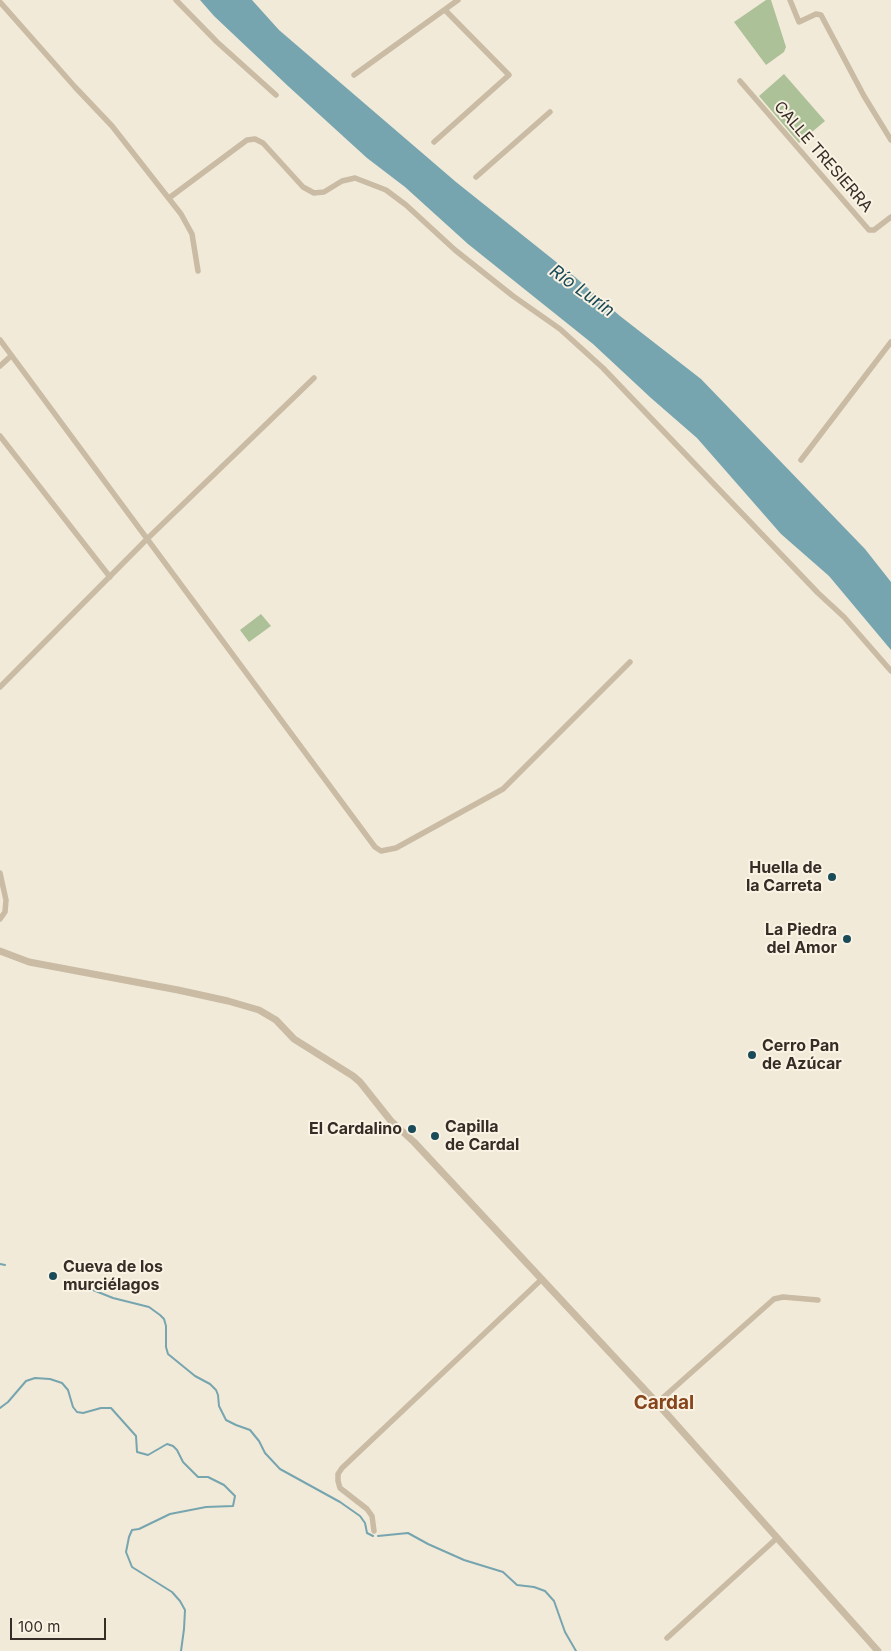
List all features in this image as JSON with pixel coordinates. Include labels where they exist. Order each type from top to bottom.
[{"type":"street","points":[[176,0],[217,42],[276,95]]},
{"type":"street","points":[[354,75],[458,0]]},
{"type":"street","points":[[790,0],[799,22],[816,14],[821,16],[864,96],[891,140]]},
{"type":"street","points":[[0,2],[112,126],[169,198],[189,227],[198,271]]},
{"type":"street","points":[[434,142],[509,75],[445,10]]},
{"type":"street","name":"CALLE TRESIERRA","points":[[740,82],[869,230],[874,230],[891,217]]},
{"type":"street","points":[[476,177],[550,112]]},
{"type":"street","points":[[169,198],[247,140],[255,139],[264,143],[302,187],[314,193],[324,192],[342,181],[355,178],[386,190],[406,204],[455,250],[512,296],[560,329],[603,368],[818,593],[844,617],[891,671]]},
{"type":"street","points":[[0,340],[375,847],[380,851],[396,848],[503,789],[630,662]]},
{"type":"street","points":[[801,460],[891,342]]},
{"type":"street","points":[[0,366],[11,356]]},
{"type":"street","points":[[0,687],[148,539],[314,378]]},
{"type":"street","points":[[0,436],[110,577]]},
{"type":"street","points":[[0,874],[6,900],[5,912],[0,919]]},
{"type":"street","points":[[0,951],[29,962],[228,1001],[259,1010],[270,1016],[294,1039],[360,1082],[390,1120],[414,1142],[658,1403],[874,1650]]},
{"type":"street","points":[[374,1531],[372,1516],[367,1509],[340,1488],[338,1474],[342,1468],[542,1279]]},
{"type":"street","points":[[658,1403],[774,1299],[783,1297],[818,1300]]},
{"type":"street","points":[[667,1638],[777,1538]]},
{"type":"green space","points":[[766,0],[771,0],[786,47],[784,52],[766,65],[734,22]]},
{"type":"green space","points":[[784,74],[825,121],[799,143],[759,96]]},
{"type":"green space","points":[[261,614],[271,626],[249,642],[240,630]]},
{"type":"water","name":"Río Lurín","points":[[200,0],[252,0],[279,30],[456,182],[575,277],[620,316],[701,379],[865,549],[891,582],[891,650],[829,576],[781,534],[697,438],[593,344],[468,244],[405,187],[367,158],[214,16]]},
{"type":"waterway","points":[[0,1264],[5,1265]]},
{"type":"waterway","points":[[83,1286],[113,1298],[149,1307],[160,1315],[164,1319],[166,1326],[168,1354],[216,1390],[219,1406],[226,1420],[250,1430],[259,1441],[265,1453],[280,1469],[340,1502],[360,1516],[365,1523],[367,1533],[373,1536]]},
{"type":"waterway","points":[[0,1408],[8,1402],[26,1381],[35,1378],[50,1379],[62,1383],[68,1390],[73,1407],[77,1412],[83,1413],[101,1408],[111,1408],[136,1436],[137,1452],[148,1455],[167,1444],[173,1446],[183,1462],[198,1477],[208,1477],[224,1485],[235,1496],[233,1506],[206,1507],[170,1514],[139,1529],[132,1530],[129,1537],[126,1552],[132,1567],[172,1592],[185,1610],[181,1651]]},
{"type":"waterway","points":[[378,1536],[408,1533],[464,1560],[503,1572],[517,1585],[534,1587],[545,1591],[554,1601],[565,1632],[576,1651]]},
{"type":"place","name":"Huella de la Carreta","points":[[832,877]]},
{"type":"place","name":"La Piedra del Amor","points":[[847,939]]},
{"type":"place","name":"Cerro Pan de Azúcar","points":[[752,1055]]},
{"type":"place","name":"El Cardalino","points":[[412,1129]]},
{"type":"place","name":"Capilla de Cardal","points":[[435,1136]]},
{"type":"place","name":"Cueva de los murciélagos","points":[[53,1276]]},
{"type":"district","name":"Cardal","points":[[664,1403]]}]
